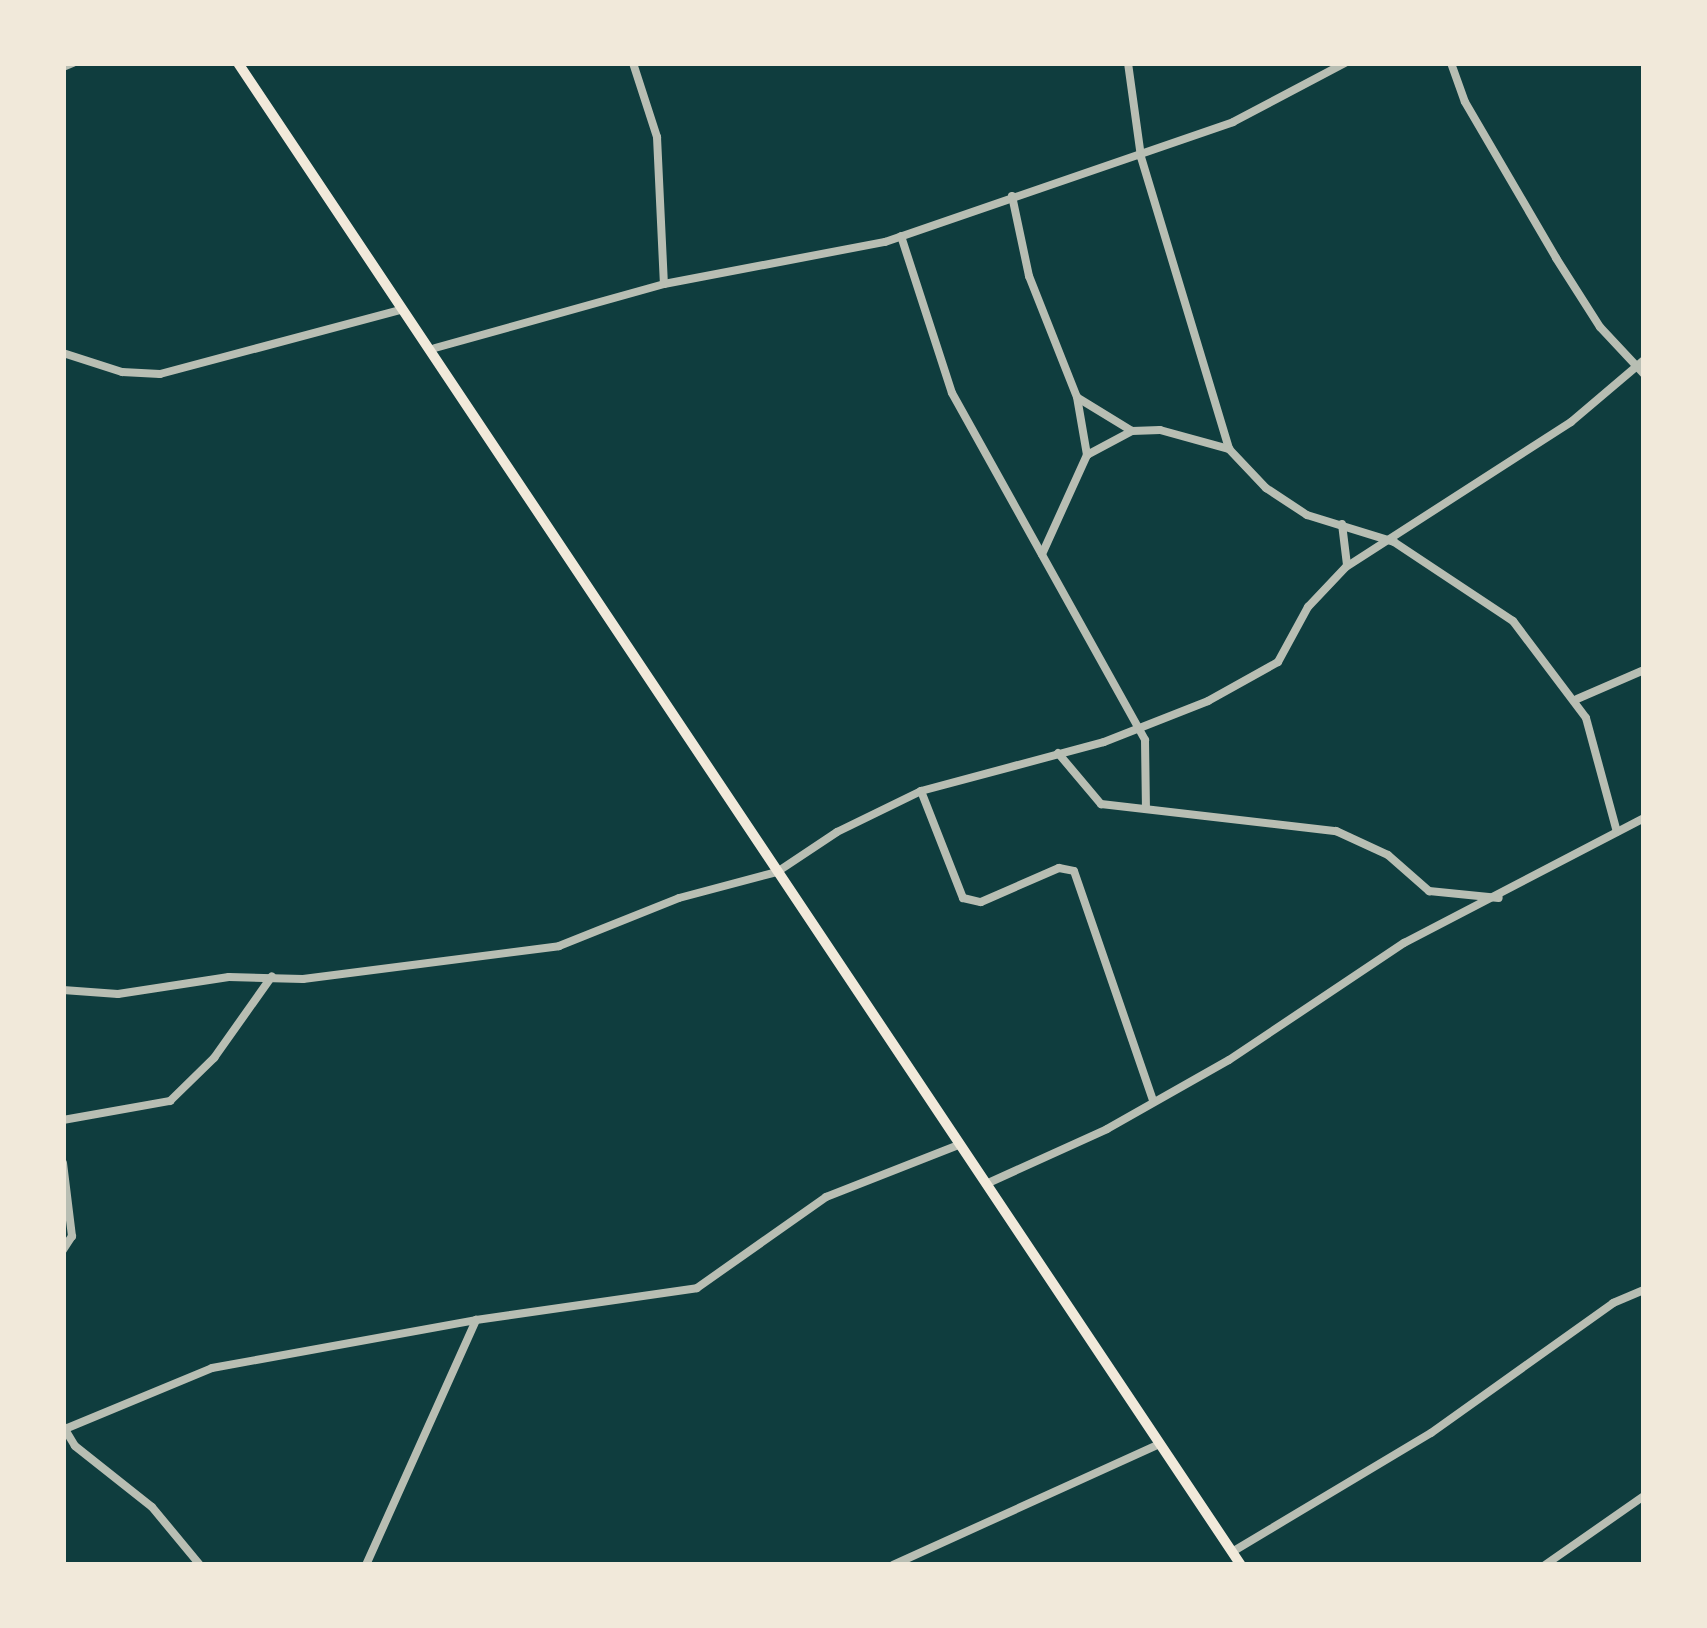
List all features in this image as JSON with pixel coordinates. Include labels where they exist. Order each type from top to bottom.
[{"type":"main road","points":[[238,63],[401,310],[435,348],[496,454],[1241,1565]]},
{"type":"street","points":[[63,67],[73,63]]},
{"type":"street","points":[[633,63],[662,169],[664,284]]},
{"type":"street","points":[[1128,63],[1141,158],[1229,448],[1276,495],[1394,542],[1491,599],[1576,699],[1617,832]]},
{"type":"street","points":[[435,348],[664,284],[901,236],[1012,196],[1141,158],[1279,101],[1345,63]]},
{"type":"street","points":[[63,990],[118,994],[272,976],[303,979],[559,946],[679,898],[777,872],[921,791],[1138,728],[1278,662],[1308,608],[1346,566],[1394,542],[1605,398],[1642,367],[1556,258],[1465,102],[1451,63]]},
{"type":"street","points":[[1012,196],[1029,276],[1077,397],[1087,455],[1042,554]]},
{"type":"street","points":[[901,236],[952,393],[1148,750],[1146,808]]},
{"type":"street","points":[[63,353],[122,372],[160,374],[401,310]]},
{"type":"street","points":[[1077,397],[1132,431],[1229,448]]},
{"type":"street","points":[[1087,455],[1132,431]]},
{"type":"street","points":[[1342,524],[1346,566]]},
{"type":"street","points":[[1576,699],[1644,670]]},
{"type":"street","points":[[1058,753],[1101,804],[1336,831],[1388,855],[1429,892],[1499,898]]},
{"type":"street","points":[[921,791],[963,898],[981,902],[1059,868],[1074,871],[1153,1100]]},
{"type":"street","points":[[986,1184],[1229,1060],[1404,943],[1499,898],[1514,879],[1644,818]]},
{"type":"street","points":[[63,1120],[170,1101],[214,1058],[272,976]]},
{"type":"street","points":[[200,1565],[152,1507],[64,1427],[212,1368],[476,1320],[697,1288],[826,1197],[959,1145]]},
{"type":"street","points":[[63,1163],[73,1236],[63,1250]]},
{"type":"street","points":[[1232,1552],[1431,1433],[1613,1303],[1644,1290]]},
{"type":"street","points":[[366,1565],[476,1320]]},
{"type":"street","points":[[893,1565],[1160,1444]]},
{"type":"street","points":[[1545,1565],[1644,1496]]}]
